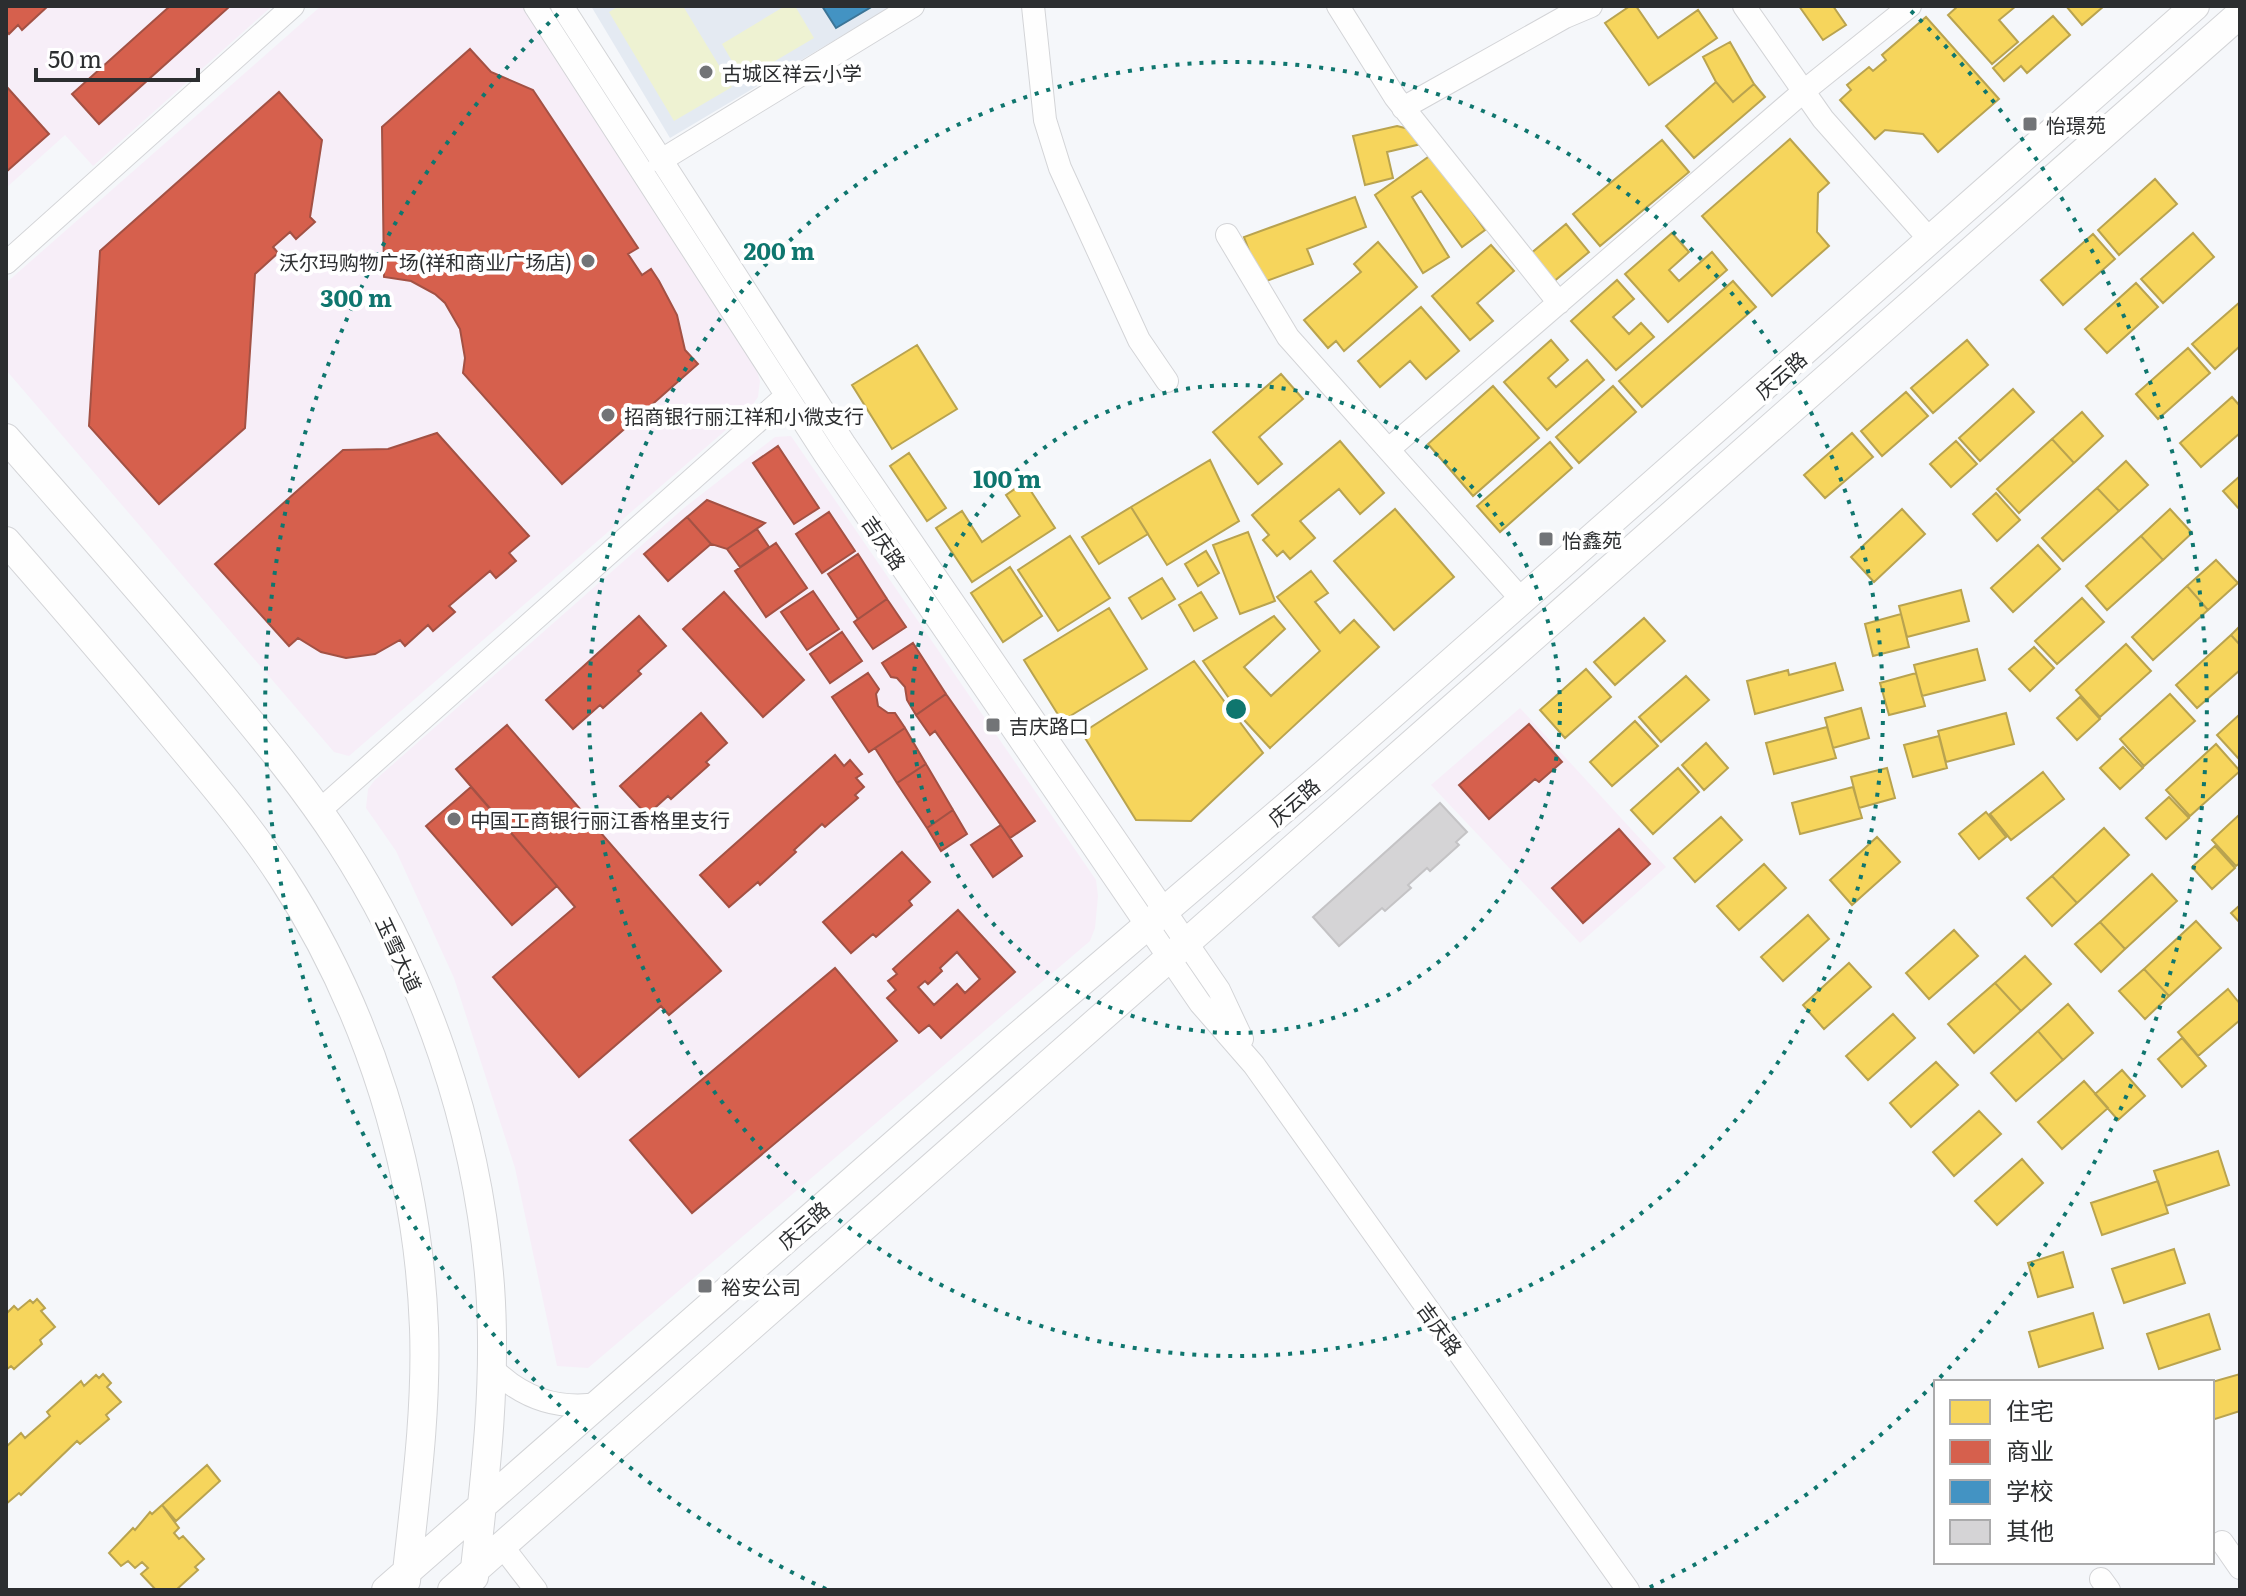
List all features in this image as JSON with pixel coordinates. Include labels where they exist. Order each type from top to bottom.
[{"type":"main road","name":"庆云路","points":[[399,1584],[598,1404],[1522,600],[2195,6]]},
{"type":"main road","name":"庆云路","points":[[452,1590],[474,1580],[502,1546],[1179,951],[2240,10]]},
{"type":"main road","name":"玉雪大道","points":[[6,438],[161,615],[287,766],[349,857],[388,925],[426,1010],[451,1080],[471,1156],[485,1235],[491,1301],[490,1433],[474,1580]]},
{"type":"main road","points":[[6,541],[109,659],[259,843],[306,917],[363,1035],[393,1123],[405,1171],[421,1280],[425,1379],[422,1428],[399,1584]]},
{"type":"street","name":"吉庆路","points":[[535,6],[786,396],[1179,951],[1200,1003],[1254,1065],[1628,1590]]},
{"type":"street","name":"吉庆路","points":[[562,6],[660,161],[1156,918]]},
{"type":"street","points":[[660,161],[913,6]]},
{"type":"street","points":[[1033,6],[1045,120],[1060,168],[1139,340],[1167,381]]},
{"type":"street","points":[[1338,6],[1403,108],[1559,303]]},
{"type":"street","points":[[1403,108],[1565,17],[1591,6]]},
{"type":"street","points":[[1744,6],[1823,119],[1931,241]]},
{"type":"street","points":[[1389,449],[1804,91],[1910,6]]},
{"type":"street","points":[[6,263],[284,10]]},
{"type":"street","points":[[1227,235],[1288,337],[1522,600]]},
{"type":"street","points":[[319,811],[786,396]]},
{"type":"street","points":[[492,1368],[518,1390],[541,1401],[565,1406],[598,1404]]},
{"type":"street","points":[[2222,1542],[2240,1568]]},
{"type":"street","points":[[502,1546],[536,1590]]},
{"type":"shaded area","points":[[6,6],[270,8],[93,166],[65,135],[6,188]]},
{"type":"shaded area","points":[[321,6],[522,6],[757,371],[760,381],[758,397],[749,410],[349,756],[334,752],[6,370],[6,283]]},
{"type":"shaded area","name":"古城区祥云小学","points":[[591,6],[892,6],[670,138]]},
{"type":"shaded area","points":[[791,436],[1096,880],[1095,928],[1090,941],[588,1368],[557,1366],[515,1168],[454,978],[396,851],[366,808],[368,789],[684,508],[775,437]]},
{"type":"shaded area","points":[[1520,708],[1666,867],[1580,943],[1431,785]]},
{"type":"green space","points":[[619,6],[683,6],[732,87],[674,121],[609,12]]},
{"type":"green space","points":[[785,6],[795,6],[814,38],[743,80],[722,44]]},
{"type":"building: 住宅","points":[[1630,6],[1636,6],[1658,38],[1698,10],[1717,38],[1649,85],[1605,23]]},
{"type":"building: 住宅","points":[[1799,6],[1833,6],[1846,25],[1823,40]]},
{"type":"building: 住宅","points":[[1958,6],[2016,6],[1999,20],[2018,42],[1992,64],[1948,15]]},
{"type":"building: 住宅","points":[[2066,6],[2104,6],[2082,25]]},
{"type":"building: 住宅","points":[[2053,16],[2070,35],[2027,73],[2021,66],[2004,81],[1993,68]]},
{"type":"building: 住宅","points":[[1926,17],[1999,99],[1938,152],[1923,134],[1885,130],[1875,139],[1840,100],[1851,90],[1847,85],[1869,67],[1873,71],[1886,60],[1882,55]]},
{"type":"building: 住宅","points":[[1730,42],[1754,84],[1733,102],[1716,82],[1703,57]]},
{"type":"building: 住宅","points":[[1716,82],[1733,102],[1754,84],[1765,97],[1694,158],[1666,126]]},
{"type":"building: 住宅","points":[[1397,126],[1413,130],[1421,144],[1387,152],[1393,178],[1365,185],[1353,136]]},
{"type":"building: 住宅","points":[[1790,139],[1829,183],[1818,193],[1817,232],[1829,246],[1772,296],[1702,216]]},
{"type":"building: 住宅","points":[[1662,140],[1689,172],[1600,246],[1573,214]]},
{"type":"building: 住宅","points":[[1431,155],[1485,230],[1462,247],[1421,191],[1412,197],[1449,257],[1423,273],[1375,195]]},
{"type":"building: 住宅","points":[[2155,179],[2177,204],[2119,255],[2098,230]]},
{"type":"building: 住宅","points":[[1355,197],[1366,227],[1307,249],[1313,264],[1261,283],[1244,237]]},
{"type":"building: 住宅","points":[[1566,224],[1589,252],[1552,283],[1529,255]]},
{"type":"building: 住宅","points":[[1672,233],[1689,252],[1669,270],[1679,281],[1712,252],[1727,270],[1668,322],[1625,274]]},
{"type":"building: 住宅","points":[[2193,233],[2214,257],[2163,303],[2141,279]]},
{"type":"building: 住宅","points":[[2093,234],[2115,259],[2063,305],[2041,280]]},
{"type":"building: 住宅","points":[[1378,242],[1417,287],[1344,351],[1336,341],[1328,348],[1304,320],[1361,272],[1354,264]]},
{"type":"building: 住宅","points":[[1491,245],[1514,271],[1477,303],[1493,321],[1470,340],[1432,296]]},
{"type":"building: 住宅","points":[[1617,280],[1634,299],[1613,317],[1629,334],[1641,323],[1654,337],[1616,370],[1571,321]]},
{"type":"building: 住宅","points":[[1733,281],[1756,307],[1642,407],[1619,381]]},
{"type":"building: 住宅","points":[[2136,283],[2158,307],[2107,353],[2085,329]]},
{"type":"building: 住宅","points":[[2240,302],[2240,346],[2215,369],[2192,344]]},
{"type":"building: 住宅","points":[[1421,307],[1459,351],[1426,379],[1410,361],[1380,387],[1358,361]]},
{"type":"building: 住宅","points":[[1551,340],[1568,360],[1548,378],[1556,387],[1587,360],[1604,380],[1547,430],[1504,382]]},
{"type":"building: 住宅","points":[[1967,340],[1988,365],[1933,413],[1911,388]]},
{"type":"building: 住宅","points":[[917,345],[957,409],[892,449],[852,385]]},
{"type":"building: 住宅","points":[[2188,348],[2210,373],[2158,419],[2136,394]]},
{"type":"building: 住宅","points":[[1281,374],[1303,399],[1259,437],[1282,464],[1258,484],[1213,432]]},
{"type":"building: 住宅","points":[[1493,386],[1539,438],[1473,496],[1428,444]]},
{"type":"building: 住宅","points":[[1613,386],[1636,412],[1579,463],[1556,437]]},
{"type":"building: 住宅","points":[[2013,389],[2034,412],[1980,461],[1959,438]]},
{"type":"building: 住宅","points":[[1906,392],[1928,416],[1882,456],[1861,431]]},
{"type":"building: 住宅","points":[[2232,397],[2240,406],[2240,433],[2201,467],[2180,443]]},
{"type":"building: 住宅","points":[[2082,412],[2103,436],[2074,463],[2052,439]]},
{"type":"building: 住宅","points":[[1852,433],[1873,457],[1825,498],[1804,475]]},
{"type":"building: 住宅","points":[[2052,439],[2074,463],[2019,513],[1997,489]]},
{"type":"building: 住宅","points":[[1340,441],[1384,493],[1360,514],[1339,489],[1300,521],[1315,538],[1290,559],[1283,551],[1277,556],[1263,540],[1269,535],[1252,515]]},
{"type":"building: 住宅","points":[[1956,441],[1977,464],[1951,487],[1930,464]]},
{"type":"building: 住宅","points":[[1550,442],[1572,468],[1500,532],[1477,506]]},
{"type":"building: 住宅","points":[[909,453],[946,508],[927,521],[890,466]]},
{"type":"building: 住宅","points":[[1210,460],[1239,521],[1167,565],[1131,507]]},
{"type":"building: 住宅","points":[[2126,461],[2148,485],[2119,511],[2097,488]]},
{"type":"building: 住宅","points":[[2240,476],[2240,510],[2223,491]]},
{"type":"building: 住宅","points":[[1025,482],[1055,528],[972,582],[936,528],[962,511],[982,542],[1020,516],[1006,495]]},
{"type":"building: 住宅","points":[[2097,488],[2119,511],[2063,561],[2042,538]]},
{"type":"building: 住宅","points":[[1996,493],[2020,520],[1997,541],[1973,514]]},
{"type":"building: 住宅","points":[[1131,507],[1148,534],[1099,564],[1082,537]]},
{"type":"building: 住宅","points":[[1395,509],[1454,577],[1394,630],[1334,561]]},
{"type":"building: 住宅","points":[[1902,509],[1925,534],[1874,582],[1851,557]]},
{"type":"building: 住宅","points":[[2170,509],[2192,533],[2163,560],[2141,536]]},
{"type":"building: 住宅","points":[[1248,532],[1275,601],[1240,614],[1213,545]]},
{"type":"building: 住宅","points":[[1070,536],[1110,598],[1058,631],[1018,570]]},
{"type":"building: 住宅","points":[[2141,536],[2163,560],[2107,610],[2086,586]]},
{"type":"building: 住宅","points":[[2038,545],[2060,569],[2013,612],[1991,588]]},
{"type":"building: 住宅","points":[[1206,551],[1219,573],[1198,586],[1185,564]]},
{"type":"building: 住宅","points":[[2216,560],[2238,583],[2208,610],[2187,586]]},
{"type":"building: 住宅","points":[[1010,567],[1042,616],[1003,642],[971,593]]},
{"type":"building: 住宅","points":[[1311,571],[1328,593],[1315,602],[1340,633],[1354,620],[1379,647],[1270,748],[1245,721],[1203,661],[1274,616],[1285,629],[1244,667],[1271,696],[1320,651],[1277,597]]},
{"type":"building: 住宅","points":[[1162,578],[1175,599],[1142,619],[1129,598]]},
{"type":"building: 住宅","points":[[2187,586],[2208,610],[2153,660],[2132,637]]},
{"type":"building: 住宅","points":[[1961,590],[1969,621],[1907,637],[1899,606]]},
{"type":"building: 住宅","points":[[1201,592],[1217,618],[1194,631],[1179,605]]},
{"type":"building: 住宅","points":[[2082,598],[2104,622],[2057,664],[2035,641]]},
{"type":"building: 住宅","points":[[1109,608],[1147,669],[1062,721],[1024,660]]},
{"type":"building: 住宅","points":[[1901,614],[1909,647],[1873,656],[1865,624]]},
{"type":"building: 住宅","points":[[1644,618],[1665,641],[1615,685],[1594,662]]},
{"type":"building: 住宅","points":[[2240,626],[2240,645],[2231,635]]},
{"type":"building: 住宅","points":[[2231,635],[2240,645],[2240,670],[2197,708],[2176,685]]},
{"type":"building: 住宅","points":[[2126,644],[2151,671],[2100,717],[2076,690]]},
{"type":"building: 住宅","points":[[2034,647],[2054,668],[2030,691],[2009,669]]},
{"type":"building: 住宅","points":[[1977,649],[1985,680],[1922,696],[1914,665]]},
{"type":"building: 住宅","points":[[1194,661],[1263,753],[1191,821],[1136,820],[1082,733]]},
{"type":"building: 住宅","points":[[1835,663],[1843,690],[1755,714],[1747,681],[1788,670],[1789,675]]},
{"type":"building: 住宅","points":[[1586,669],[1611,697],[1565,738],[1540,710]]},
{"type":"building: 住宅","points":[[1916,673],[1925,706],[1889,715],[1880,683]]},
{"type":"building: 住宅","points":[[1686,676],[1709,700],[1661,742],[1639,717]]},
{"type":"building: 住宅","points":[[2170,694],[2195,721],[2144,766],[2120,739]]},
{"type":"building: 住宅","points":[[2080,697],[2100,719],[2077,740],[2057,718]]},
{"type":"building: 住宅","points":[[1861,708],[1869,738],[1833,748],[1825,718]]},
{"type":"building: 住宅","points":[[2006,713],[2014,744],[1946,762],[1938,731]]},
{"type":"building: 住宅","points":[[2240,714],[2240,756],[2238,758],[2217,735]]},
{"type":"building: 住宅","points":[[1635,721],[1658,746],[1612,786],[1590,762]]},
{"type":"building: 住宅","points":[[1827,727],[1836,758],[1774,774],[1766,743]]},
{"type":"building: 住宅","points":[[1939,736],[1947,768],[1913,777],[1904,745]]},
{"type":"building: 住宅","points":[[1706,743],[1728,768],[1704,790],[1682,765]]},
{"type":"building: 住宅","points":[[2216,744],[2240,771],[2190,816],[2166,790]]},
{"type":"building: 住宅","points":[[2123,747],[2143,768],[2120,789],[2100,768]]},
{"type":"building: 住宅","points":[[1678,768],[1699,792],[1653,834],[1631,810]]},
{"type":"building: 住宅","points":[[1887,768],[1895,798],[1859,808],[1851,777]]},
{"type":"building: 住宅","points":[[2043,772],[2064,799],[2011,840],[1990,814]]},
{"type":"building: 住宅","points":[[1853,787],[1862,818],[1800,834],[1792,803]]},
{"type":"building: 住宅","points":[[2169,797],[2189,818],[2166,839],[2146,818]]},
{"type":"building: 住宅","points":[[1986,812],[2006,837],[1979,859],[1959,834]]},
{"type":"building: 住宅","points":[[2240,814],[2240,863],[2236,866],[2212,840]]},
{"type":"building: 住宅","points":[[1721,817],[1742,840],[1695,882],[1674,858]]},
{"type":"building: 住宅","points":[[2104,828],[2129,855],[2077,903],[2052,876]]},
{"type":"building: 住宅","points":[[1877,837],[1900,862],[1852,905],[1830,880]]},
{"type":"building: 住宅","points":[[2215,846],[2235,868],[2212,889],[2192,867]]},
{"type":"building: 住宅","points":[[1764,864],[1786,888],[1739,930],[1717,906]]},
{"type":"building: 住宅","points":[[2152,874],[2177,901],[2125,949],[2100,922]]},
{"type":"building: 住宅","points":[[2052,876],[2077,903],[2052,926],[2027,898]]},
{"type":"building: 住宅","points":[[2240,905],[2240,923],[2231,913]]},
{"type":"building: 住宅","points":[[1808,915],[1829,939],[1783,981],[1761,957]]},
{"type":"building: 住宅","points":[[2196,921],[2221,948],[2169,996],[2144,969]]},
{"type":"building: 住宅","points":[[2100,922],[2125,949],[2101,972],[2075,944]]},
{"type":"building: 住宅","points":[[1954,930],[1978,956],[1929,999],[1906,973]]},
{"type":"building: 住宅","points":[[2025,956],[2051,984],[2021,1011],[1995,983]]},
{"type":"building: 住宅","points":[[1849,963],[1871,987],[1824,1029],[1803,1005]]},
{"type":"building: 住宅","points":[[2144,969],[2169,996],[2145,1019],[2119,991]]},
{"type":"building: 住宅","points":[[1995,983],[2021,1011],[1974,1053],[1948,1024]]},
{"type":"building: 住宅","points":[[2228,989],[2240,1004],[2240,1020],[2198,1056],[2178,1032]]},
{"type":"building: 住宅","points":[[2068,1004],[2093,1033],[2063,1060],[2038,1031]]},
{"type":"building: 住宅","points":[[1893,1014],[1915,1038],[1868,1080],[1846,1056]]},
{"type":"building: 住宅","points":[[2038,1031],[2063,1060],[2016,1101],[1991,1073]]},
{"type":"building: 住宅","points":[[2182,1038],[2206,1066],[2182,1087],[2158,1059]]},
{"type":"building: 住宅","points":[[1936,1062],[1958,1085],[1911,1127],[1890,1103]]},
{"type":"building: 住宅","points":[[2122,1070],[2145,1096],[2118,1120],[2095,1094]]},
{"type":"building: 住宅","points":[[2084,1081],[2108,1108],[2062,1149],[2038,1122]]},
{"type":"building: 住宅","points":[[1979,1111],[2001,1134],[1954,1176],[1933,1152]]},
{"type":"building: 住宅","points":[[2218,1151],[2229,1185],[2166,1206],[2154,1171]]},
{"type":"building: 住宅","points":[[2022,1159],[2043,1183],[1997,1225],[1975,1201]]},
{"type":"building: 住宅","points":[[2158,1181],[2168,1213],[2102,1235],[2091,1203]]},
{"type":"building: 住宅","points":[[2174,1249],[2185,1283],[2124,1303],[2112,1269]]},
{"type":"building: 住宅","points":[[2063,1252],[2073,1287],[2038,1297],[2028,1263]]},
{"type":"building: 住宅","points":[[37,1299],[45,1308],[41,1311],[55,1327],[40,1340],[42,1344],[14,1369],[11,1366],[6,1370],[6,1314],[14,1306],[18,1310],[30,1300],[33,1303]]},
{"type":"building: 住宅","points":[[2093,1313],[2103,1348],[2039,1367],[2029,1332]]},
{"type":"building: 住宅","points":[[2209,1314],[2220,1349],[2159,1369],[2147,1334]]},
{"type":"building: 住宅","points":[[103,1374],[111,1383],[107,1387],[121,1402],[106,1415],[109,1419],[80,1444],[77,1441],[21,1495],[19,1493],[6,1504],[6,1447],[21,1433],[25,1438],[50,1416],[47,1412],[81,1381],[84,1386],[96,1375],[99,1378]]},
{"type":"building: 住宅","points":[[2240,1374],[2240,1411],[2214,1419],[2214,1381]]},
{"type":"building: 住宅","points":[[207,1465],[220,1481],[176,1521],[162,1505]]},
{"type":"building: 住宅","points":[[162,1505],[179,1528],[174,1533],[179,1539],[183,1536],[204,1559],[195,1567],[198,1570],[176,1590],[156,1590],[141,1574],[148,1568],[142,1562],[135,1568],[128,1561],[121,1566],[109,1553],[150,1512],[152,1514]]},
{"type":"building: 商业","points":[[6,6],[48,6],[22,30],[18,25],[9,34],[6,31]]},
{"type":"building: 商业","points":[[170,6],[229,7],[99,124],[72,94]]},
{"type":"building: 商业","points":[[470,49],[491,72],[533,90],[638,248],[628,254],[642,275],[651,269],[659,281],[677,315],[685,350],[698,364],[562,484],[463,373],[465,358],[460,329],[445,303],[411,281],[384,277],[382,127]]},
{"type":"building: 商业","points":[[6,86],[49,134],[6,172]]},
{"type":"building: 商业","points":[[279,92],[322,140],[310,217],[315,222],[296,239],[290,232],[273,247],[278,253],[255,274],[245,428],[159,504],[89,426],[100,251]]},
{"type":"building: 商业","points":[[437,433],[529,536],[509,553],[516,561],[496,578],[490,571],[449,606],[455,612],[433,631],[428,625],[405,646],[400,640],[375,654],[346,658],[321,652],[298,638],[289,646],[215,564],[343,450],[388,449]]},
{"type":"building: 商业","points":[[778,446],[819,508],[794,524],[753,463]]},
{"type":"building: 商业","points":[[707,500],[765,523],[727,549],[711,544],[687,517]]},
{"type":"building: 商业","points":[[829,512],[855,551],[822,573],[796,534]]},
{"type":"building: 商业","points":[[687,517],[711,544],[668,581],[644,554]]},
{"type":"building: 商业","points":[[757,529],[769,547],[740,567],[727,549]]},
{"type":"building: 商业","points":[[776,543],[807,588],[766,617],[735,571]]},
{"type":"building: 商业","points":[[858,554],[887,599],[858,619],[828,574]]},
{"type":"building: 商业","points":[[813,591],[839,629],[807,650],[781,612]]},
{"type":"building: 商业","points":[[724,592],[804,680],[763,717],[683,629]]},
{"type":"building: 商业","points":[[887,599],[906,627],[873,649],[854,622]]},
{"type":"building: 商业","points":[[639,616],[666,646],[638,671],[641,674],[603,708],[600,705],[573,729],[546,700]]},
{"type":"building: 商业","points":[[842,632],[862,661],[830,683],[810,654]]},
{"type":"building: 商业","points":[[913,643],[946,694],[916,715],[907,700],[905,687],[897,678],[891,677],[882,663]]},
{"type":"building: 商业","points":[[868,673],[879,689],[876,694],[878,706],[888,713],[895,713],[905,728],[869,752],[832,697]]},
{"type":"building: 商业","points":[[946,694],[1035,821],[1010,838],[935,731],[930,735],[916,715]]},
{"type":"building: 商业","points":[[701,713],[727,743],[706,762],[709,765],[671,799],[668,796],[647,815],[620,786]]},
{"type":"building: 商业","points":[[1529,724],[1562,762],[1539,782],[1535,779],[1489,819],[1459,785]]},
{"type":"building: 商业","points":[[507,725],[721,971],[669,1015],[661,1006],[579,1077],[493,977],[575,907],[456,769]]},
{"type":"building: 商业","points":[[905,728],[926,764],[897,783],[875,748]]},
{"type":"building: 商业","points":[[835,755],[844,766],[850,760],[862,774],[856,778],[864,787],[855,795],[858,798],[825,827],[822,824],[760,885],[758,882],[729,907],[700,875]]},
{"type":"building: 商业","points":[[926,764],[953,810],[927,828],[897,783]]},
{"type":"building: 商业","points":[[471,787],[557,886],[512,925],[426,826]]},
{"type":"building: 商业","points":[[953,810],[967,834],[941,851],[927,828]]},
{"type":"building: 商业","points":[[1001,825],[1022,856],[993,877],[971,845]]},
{"type":"building: 商业","points":[[1619,829],[1650,864],[1583,923],[1552,888]]},
{"type":"building: 商业","points":[[902,852],[930,882],[909,901],[912,905],[876,937],[873,934],[851,953],[823,922]]},
{"type":"building: 商业","points":[[958,910],[1015,972],[941,1038],[929,1025],[919,1033],[887,998],[896,990],[888,981],[897,974],[893,969]],"holes":[[[957,952],[980,979],[965,993],[957,984],[934,1005],[918,987],[925,981],[928,984]]]},
{"type":"building: 商业","points":[[835,968],[897,1041],[692,1213],[630,1140]]},
{"type":"building: 学校","points":[[822,6],[873,6],[836,28]]},
{"type":"building: 其他","points":[[1440,803],[1467,832],[1456,842],[1459,845],[1430,871],[1427,868],[1408,885],[1411,888],[1385,911],[1382,908],[1339,946],[1313,917]]},
{"type":"place","name":"古城区祥云小学","points":[[706,72]]},
{"type":"place","name":"怡璟苑","points":[[2030,124]]},
{"type":"place","name":"沃尔玛购物广场(祥和商业广场店)","points":[[588,261]]},
{"type":"place","name":"招商银行丽江祥和小微支行","points":[[608,415]]},
{"type":"place","name":"怡鑫苑","points":[[1546,539]]},
{"type":"place","name":"吉庆路口","points":[[993,725]]},
{"type":"place","name":"中国工商银行丽江香格里支行","points":[[454,819]]},
{"type":"place","name":"裕安公司","points":[[705,1286]]}]
